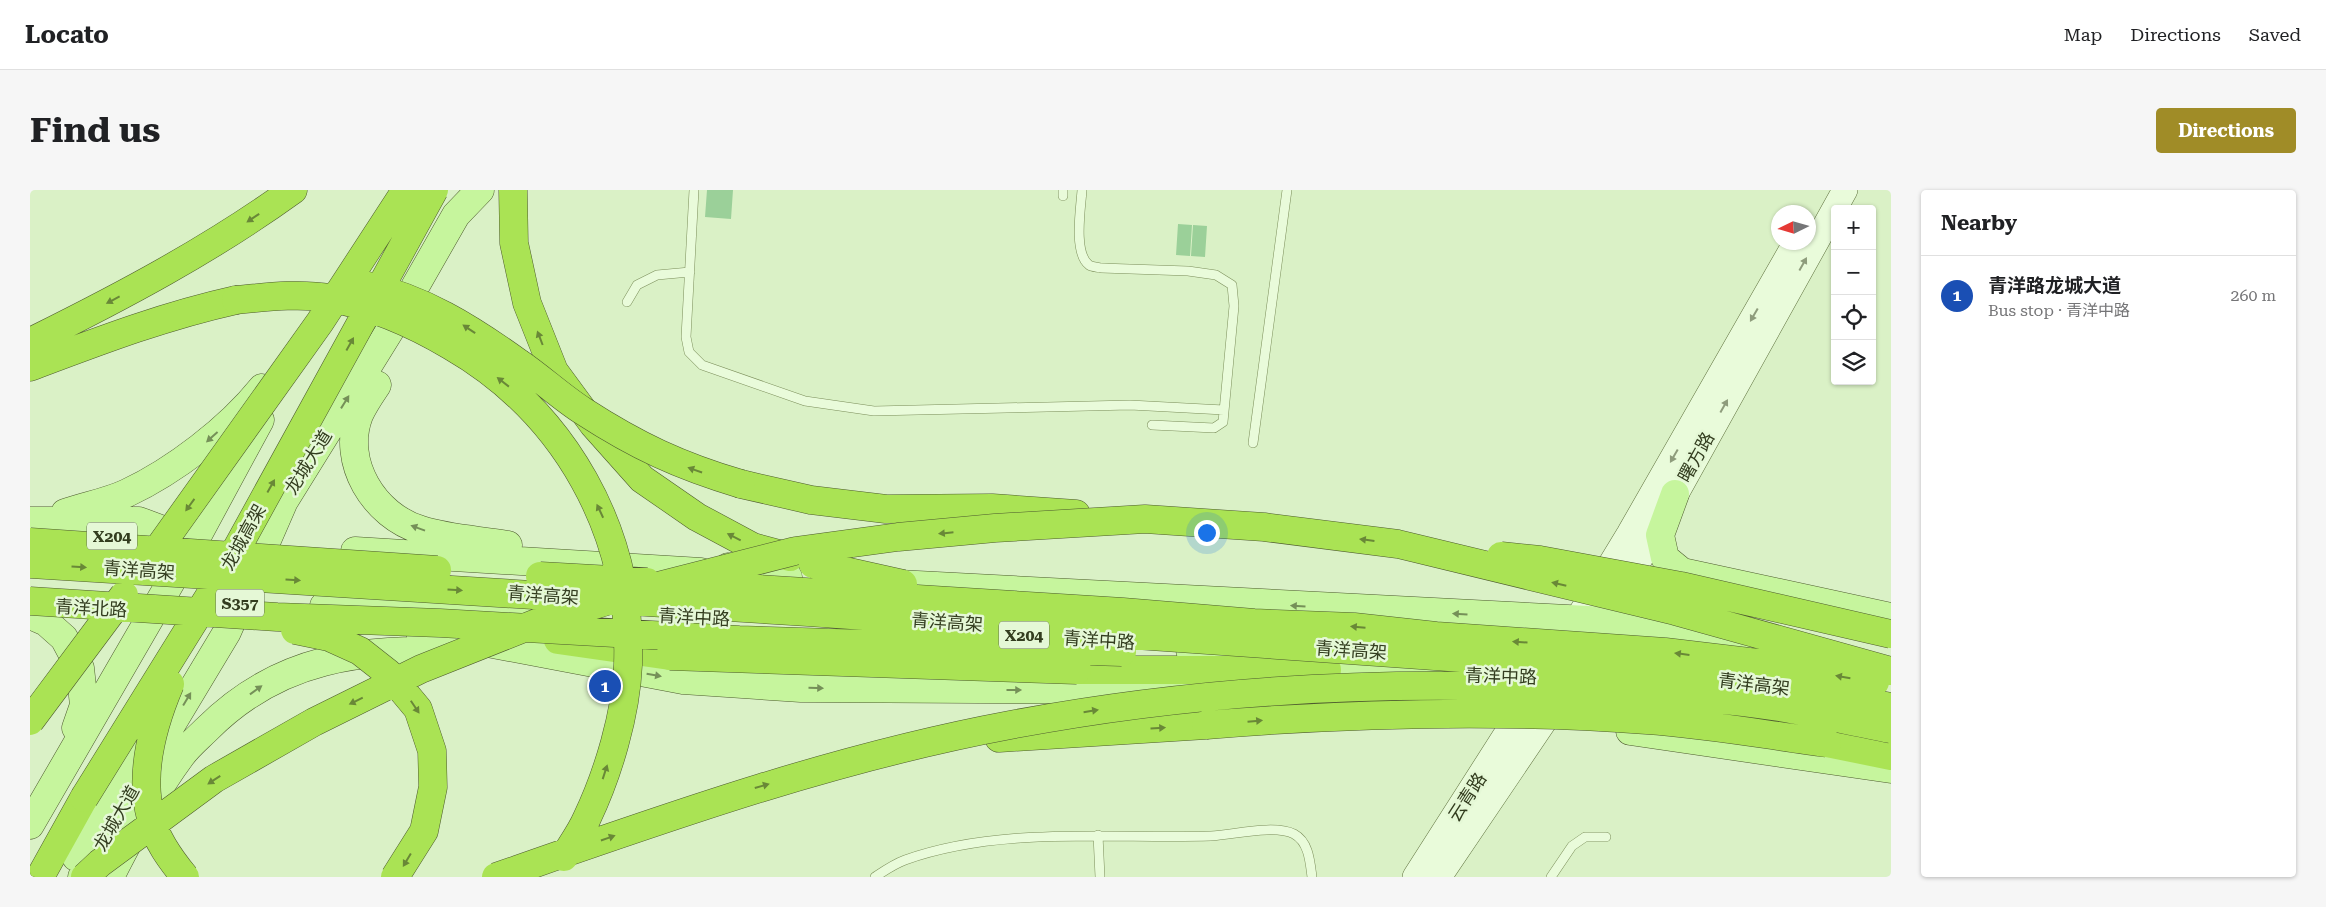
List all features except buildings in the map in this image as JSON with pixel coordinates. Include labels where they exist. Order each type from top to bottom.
[{"type":"highway","points":[[30,342],[176,267],[255,218],[292,190]]},
{"type":"highway","points":[[30,721],[206,484],[320,322],[406,190]]},
{"type":"highway","name":"龙城高架","points":[[40,877],[84,798],[220,579],[434,190]]},
{"type":"highway","points":[[513,190],[514,243],[527,304],[554,371],[593,424],[642,479],[697,517],[754,546],[813,564],[906,585],[1123,612]]},
{"type":"highway","points":[[30,367],[155,321],[236,300],[300,287],[358,284],[393,292],[427,305],[460,322],[519,363],[581,410],[646,449],[693,470],[741,484],[811,500],[886,509],[992,508],[1264,527],[1540,560],[1653,580],[1891,634]]},
{"type":"highway","points":[[236,300],[291,295],[330,298],[382,312],[428,333],[472,358],[516,392],[552,432],[583,476],[603,516],[618,565],[626,616],[628,666],[621,715],[605,770],[587,819],[551,877]]},
{"type":"highway","points":[[84,877],[100,863],[214,779],[314,722],[421,669],[539,622],[646,589],[795,551],[995,528],[1145,519]]},
{"type":"highway","name":"青洋高架","points":[[30,542],[477,573],[1123,612],[1254,623],[1354,627],[1436,636],[1665,652],[1783,666],[1891,685]]},
{"type":"highway","points":[[1398,544],[1675,611],[1891,671]]},
{"type":"highway","name":"青洋高架","points":[[30,564],[808,612],[1663,672],[1780,686],[1891,707]]},
{"type":"highway","points":[[185,877],[169,858],[151,818],[146,771],[157,716],[186,648],[220,579]]},
{"type":"highway","points":[[30,603],[748,640],[1302,659],[1463,658]]},
{"type":"highway","points":[[98,607],[276,626],[328,637],[360,651],[388,673],[418,709],[432,751],[433,787],[424,831],[395,877]]},
{"type":"highway","points":[[440,623],[670,656],[1077,670],[1327,670]]},
{"type":"highway","points":[[30,706],[87,646]]},
{"type":"highway","points":[[496,877],[717,799],[815,771],[918,746],[1008,725],[1115,708],[1268,690],[1352,686],[1507,685],[1661,694],[1776,707],[1891,729]]},
{"type":"highway","points":[[918,746],[1029,735],[1309,716],[1531,714],[1649,720],[1827,743],[1891,756]]},
{"type":"main road","points":[[30,517],[58,516],[127,493],[194,453],[250,403],[292,350],[393,190]]},
{"type":"main road","points":[[392,327],[456,190]]},
{"type":"main road","name":"龙城大道","points":[[84,877],[102,840],[227,632],[284,501],[392,327],[456,215],[480,190]]},
{"type":"main road","points":[[489,190],[359,415],[355,435],[354,456],[361,477],[372,495],[403,522],[421,530],[517,546]]},
{"type":"main road","points":[[30,825],[152,611],[194,542],[249,443],[292,350]]},
{"type":"main road","points":[[1676,494],[1660,535],[1665,558],[1682,572],[1878,614]]},
{"type":"main road","points":[[30,522],[139,521],[194,542],[206,549],[214,569],[202,610],[84,834],[68,877]]},
{"type":"main road","name":"X204","points":[[30,530],[264,547],[364,551],[1174,600],[1607,621],[1891,662]]},
{"type":"main road","points":[[364,551],[517,546],[640,551],[788,577]]},
{"type":"main road","name":"青洋北路","points":[[30,603],[152,611]]},
{"type":"main road","points":[[297,606],[556,658],[683,680],[801,688],[1188,690],[1307,693],[1419,685],[1644,732],[1891,768]]},
{"type":"main road","name":"青洋中路","points":[[152,611],[297,606],[507,610],[641,614],[1126,640],[1419,685],[1542,677],[1719,688],[1891,719]]},
{"type":"main road","points":[[507,610],[692,648],[873,654],[973,690]]},
{"type":"main road","points":[[1607,621],[1878,614]]},
{"type":"main road","points":[[30,615],[46,622],[64,638],[80,668],[84,705],[67,758]]},
{"type":"main road","points":[[110,877],[135,829],[181,755],[220,716],[263,685],[309,665],[355,655],[403,650],[479,652],[556,658]]},
{"type":"main road","points":[[1537,710],[1645,706],[1766,719],[1891,743]]},
{"type":"street","points":[[1816,207],[1826,190]]},
{"type":"street","name":"曙方路","points":[[1537,710],[1573,678],[1607,621],[1846,190]]},
{"type":"street","name":"曙方路","points":[[1537,710],[1542,677],[1629,534],[1791,250]]},
{"type":"street","name":"云青路","points":[[1415,877],[1537,710]]},
{"type":"street","name":"云青路","points":[[1439,877],[1537,710]]},
{"type":"lane","points":[[694,190],[686,337],[689,352],[702,365],[805,401],[874,411],[1130,405],[1224,410]]},
{"type":"lane","points":[[1082,190],[1079,237],[1082,254],[1089,265],[1101,268],[1216,275],[1232,285],[1234,306],[1223,422],[1214,428],[1152,425]]},
{"type":"lane","points":[[1253,443],[1287,190]]},
{"type":"lane","points":[[627,302],[637,285],[657,275],[690,272]]},
{"type":"lane","points":[[875,877],[903,860],[951,848],[1036,837],[1098,835],[1153,837],[1215,836],[1268,830],[1294,834],[1308,848],[1312,877]]},
{"type":"lane","points":[[1098,835],[1100,877]]},
{"type":"lane","points":[[1551,877],[1572,846],[1585,838],[1606,837]]},
{"type":"green space","points":[[707,190],[733,190],[731,219],[705,217]]},
{"type":"green space","points":[[1178,224],[1192,225],[1190,256],[1176,255]]},
{"type":"green space","points":[[1193,225],[1207,226],[1205,257],[1191,256]]},
{"type":"place","name":"青洋路龙城大道","points":[[605,686]]}]
